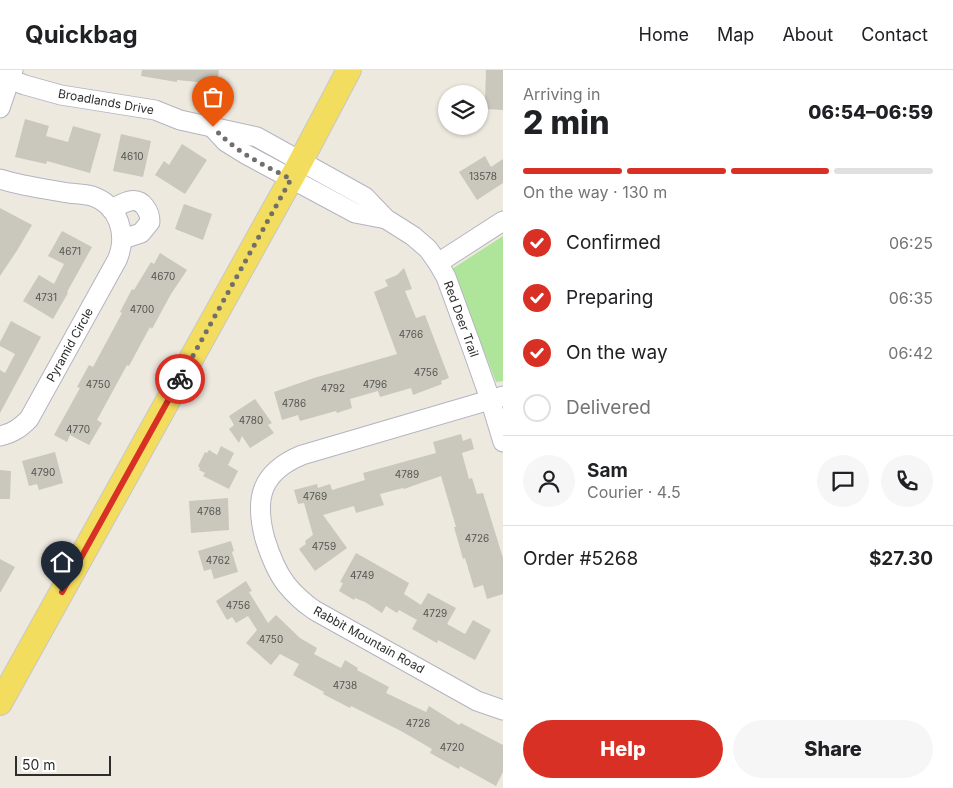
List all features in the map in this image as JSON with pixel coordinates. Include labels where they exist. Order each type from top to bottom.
[{"type":"main road","points":[[0,703],[296,170],[349,70]]},
{"type":"street","name":"Broadlands Drive","points":[[8,75],[61,95],[155,110],[180,120],[213,127],[226,142],[247,155],[296,170]]},
{"type":"street","points":[[0,108],[8,75]]},
{"type":"street","name":"Red Deer Trail","points":[[296,170],[355,213],[386,218],[413,236],[428,249],[446,277],[497,397],[503,442]]},
{"type":"street","points":[[0,179],[26,186],[91,196],[102,201],[116,216],[123,239],[141,233],[150,222],[149,212],[143,203],[133,200],[111,209]]},
{"type":"street","points":[[438,263],[503,221]]},
{"type":"street","name":"Pyramid Circle","points":[[0,436],[20,428],[29,419],[117,260],[123,239]]},
{"type":"street","name":"Rabbit Mountain Road","points":[[497,397],[288,460],[277,469],[265,486],[260,505],[260,520],[268,549],[276,568],[287,585],[310,607],[478,701],[503,710]]},
{"type":"green space","points":[[503,236],[503,381],[496,382],[452,269]]},
{"type":"building","points":[[142,70],[219,70],[217,84],[177,80],[177,82],[141,76]]},
{"type":"building","points":[[486,70],[503,70],[503,110],[488,109],[488,85],[486,85]]},
{"type":"building","points":[[25,119],[49,126],[46,136],[68,142],[73,126],[101,134],[90,173],[47,161],[46,164],[15,157]]},
{"type":"building","points":[[121,134],[151,141],[143,177],[113,171]]},
{"type":"building","points":[[182,144],[207,160],[185,194],[155,175],[164,161],[169,165]]},
{"type":"building","points":[[485,156],[491,167],[503,159],[503,183],[477,200],[459,172]]},
{"type":"building","points":[[184,204],[212,214],[203,240],[175,229]]},
{"type":"building","points":[[0,208],[32,225],[0,276]]},
{"type":"building","points":[[62,231],[92,247],[53,319],[23,301],[39,275],[54,284],[64,264],[48,256]]},
{"type":"building","points":[[160,253],[187,270],[171,294],[152,329],[150,327],[129,366],[127,365],[97,420],[102,423],[89,445],[70,435],[67,442],[54,435],[80,388],[77,387],[89,365],[93,367],[122,313],[120,312],[132,289],[134,290],[151,262],[154,264]]},
{"type":"building","points":[[404,268],[412,289],[405,291],[416,318],[425,315],[449,378],[441,381],[442,384],[413,395],[411,388],[380,397],[378,391],[350,399],[352,408],[337,413],[336,411],[300,421],[298,415],[282,420],[274,392],[314,378],[397,354],[374,292],[388,286],[385,280],[397,275]]},
{"type":"building","points":[[11,321],[41,337],[0,413],[0,370],[5,373],[15,354],[0,346],[0,342]]},
{"type":"building","points":[[255,399],[272,423],[268,425],[274,433],[250,448],[242,436],[239,443],[229,429],[234,425],[229,416]]},
{"type":"building","points":[[461,434],[463,441],[471,438],[474,449],[462,453],[469,479],[472,478],[477,494],[483,493],[503,558],[503,594],[487,599],[483,585],[474,588],[465,558],[463,559],[441,476],[404,489],[380,494],[384,505],[356,513],[354,506],[323,515],[347,548],[315,571],[299,549],[313,535],[304,503],[298,504],[294,490],[317,484],[318,488],[330,484],[332,490],[365,480],[363,473],[436,453],[433,442]]},
{"type":"building","points":[[221,446],[234,453],[228,465],[238,471],[229,489],[203,476],[205,473],[199,470],[198,466],[205,452],[207,453],[209,450],[217,455]]},
{"type":"building","points":[[55,452],[63,483],[39,490],[37,484],[29,486],[22,461]]},
{"type":"building","points":[[0,470],[11,471],[10,499],[0,499]]},
{"type":"building","points":[[228,498],[229,530],[191,533],[189,501]]},
{"type":"building","points":[[231,541],[238,572],[214,579],[211,569],[204,571],[198,551]]},
{"type":"building","points":[[356,553],[409,583],[404,594],[421,605],[428,593],[456,608],[447,624],[465,634],[473,620],[491,630],[475,660],[438,640],[437,643],[412,629],[417,620],[399,610],[397,613],[386,606],[382,613],[365,602],[355,598],[354,600],[339,591],[343,583],[340,582]]},
{"type":"building","points":[[0,559],[15,567],[0,593]]},
{"type":"building","points":[[246,581],[252,591],[249,592],[268,623],[276,615],[300,638],[317,648],[314,654],[341,668],[345,660],[358,668],[357,670],[389,687],[386,693],[426,712],[429,706],[459,725],[461,723],[503,745],[503,772],[496,786],[460,766],[459,769],[430,753],[432,749],[401,731],[323,694],[324,692],[293,675],[299,664],[280,654],[271,665],[246,643],[257,630],[248,616],[236,623],[232,617],[227,620],[216,601]]},
{"type":"way so far","points":[[180,379],[291,179],[226,142],[213,127]]},
{"type":"route","points":[[62,592],[180,379]]}]
